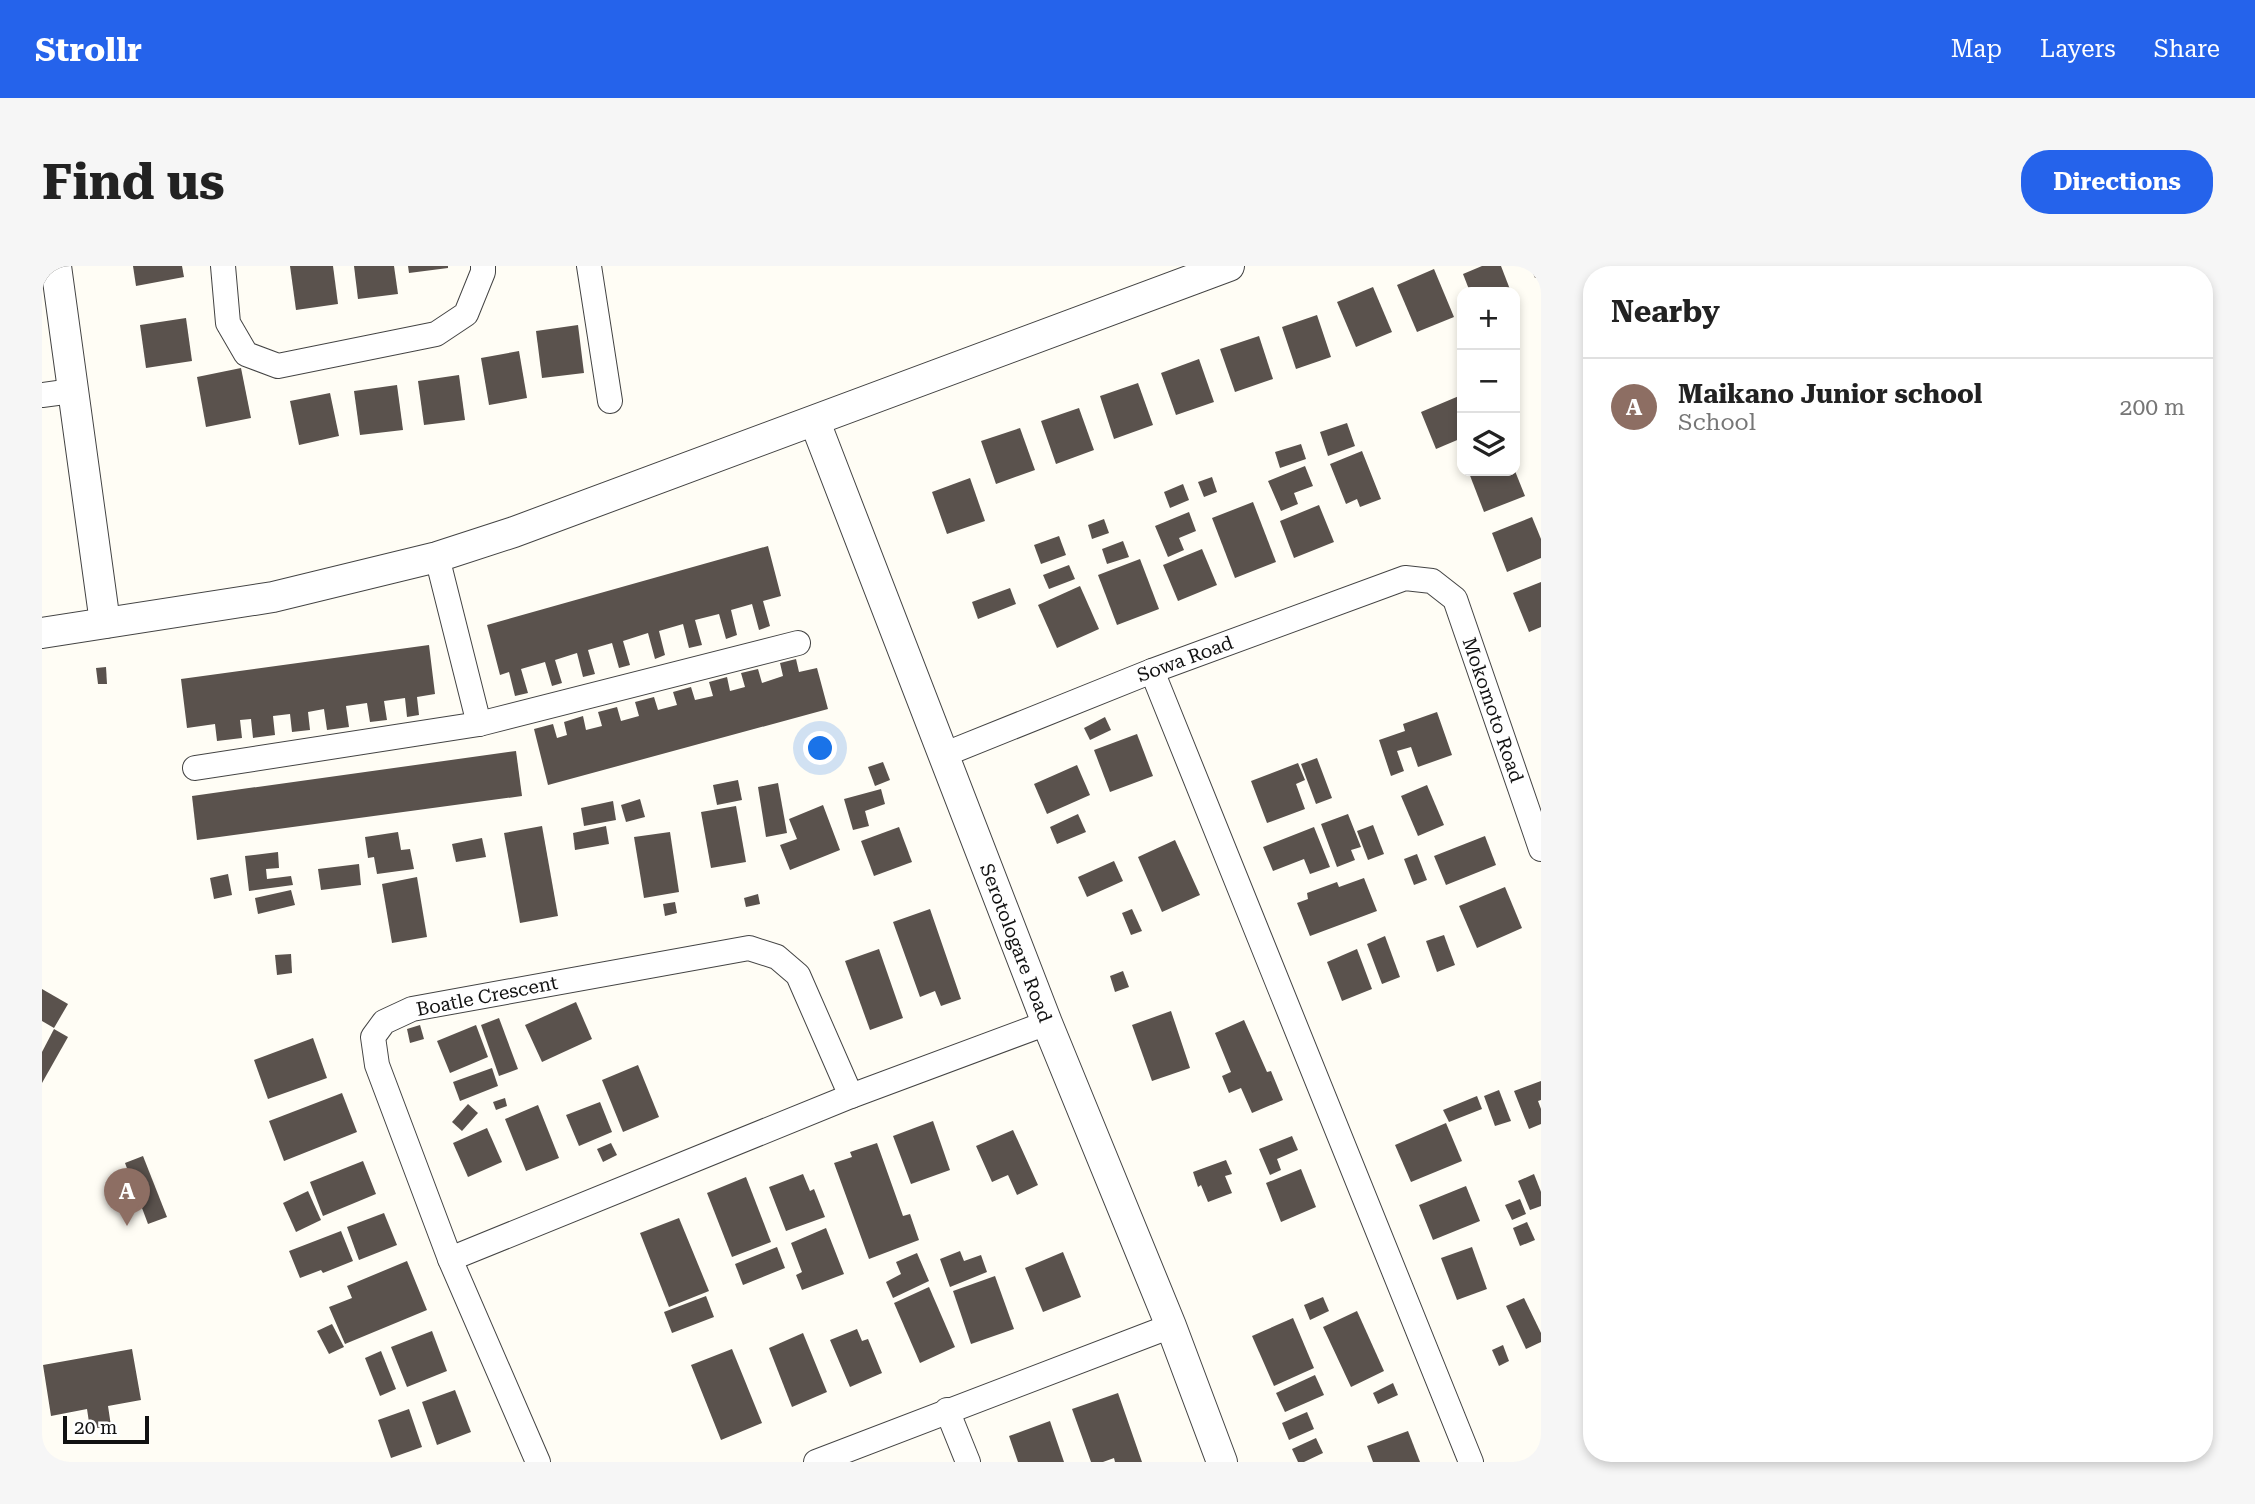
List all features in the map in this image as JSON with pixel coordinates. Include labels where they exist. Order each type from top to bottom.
[{"type":"street","points":[[57,266],[104,623]]},
{"type":"street","points":[[223,266],[228,323],[246,354],[278,366],[436,334],[466,314],[483,266]]},
{"type":"street","points":[[589,266],[610,401]]},
{"type":"street","points":[[42,633],[273,597],[437,557],[514,532],[815,422],[1229,266]]},
{"type":"street","points":[[42,395],[72,391]]},
{"type":"street","name":"Serotologare Road","points":[[815,422],[1047,1023],[1171,1326],[1222,1462]]},
{"type":"street","points":[[437,557],[479,723]]},
{"type":"street","name":"Sowa Road","points":[[943,755],[1152,671],[1405,578],[1432,581]]},
{"type":"street","name":"Mokomoto Road","points":[[1432,581],[1455,599],[1541,849]]},
{"type":"street","points":[[195,768],[479,723],[798,643]]},
{"type":"street","points":[[1152,671],[1471,1462]]},
{"type":"street","name":"Boatle Crescent","points":[[538,1462],[450,1259],[377,1065],[373,1037],[384,1022],[412,1009],[749,947],[777,957],[798,975],[851,1097]]},
{"type":"street","points":[[450,1259],[851,1097],[1047,1023]]},
{"type":"street","points":[[816,1462],[1171,1326]]},
{"type":"street","points":[[947,1410],[968,1462]]},
{"type":"building","points":[[133,266],[182,266],[184,277],[136,286]]},
{"type":"building","points":[[290,266],[333,266],[338,304],[296,310]]},
{"type":"building","points":[[354,266],[394,266],[398,294],[358,299]]},
{"type":"building","points":[[408,266],[448,266],[448,268],[409,273]]},
{"type":"building","points":[[1482,266],[1501,266],[1509,287],[1468,287],[1463,274]]},
{"type":"building","points":[[1530,266],[1541,266],[1541,276],[1535,278]]},
{"type":"building","points":[[1434,269],[1454,317],[1417,332],[1397,285]]},
{"type":"building","points":[[1373,287],[1392,332],[1356,347],[1337,302]]},
{"type":"building","points":[[1317,315],[1331,357],[1296,369],[1282,327]]},
{"type":"building","points":[[186,318],[192,361],[146,368],[140,325]]},
{"type":"building","points":[[578,325],[584,373],[542,378],[536,331]]},
{"type":"building","points":[[1259,336],[1273,379],[1235,392],[1220,349]]},
{"type":"building","points":[[519,351],[527,398],[489,405],[481,358]]},
{"type":"building","points":[[1199,359],[1214,402],[1176,415],[1161,373]]},
{"type":"building","points":[[241,368],[251,418],[206,427],[197,377]]},
{"type":"building","points":[[459,375],[465,420],[424,425],[418,381]]},
{"type":"building","points":[[1138,383],[1153,425],[1114,439],[1100,396]]},
{"type":"building","points":[[397,385],[403,430],[360,435],[354,391]]},
{"type":"building","points":[[330,393],[339,436],[299,445],[290,401]]},
{"type":"building","points":[[1457,397],[1457,440],[1436,449],[1421,412]]},
{"type":"building","points":[[1079,408],[1094,450],[1056,464],[1041,421]]},
{"type":"building","points":[[1347,423],[1355,446],[1328,456],[1320,432]]},
{"type":"building","points":[[1020,428],[1035,470],[996,484],[981,441]]},
{"type":"building","points":[[1301,444],[1306,459],[1280,468],[1275,452]]},
{"type":"building","points":[[1362,451],[1381,499],[1360,507],[1357,499],[1346,504],[1330,464]]},
{"type":"building","points":[[1305,466],[1313,486],[1294,493],[1298,504],[1281,511],[1268,481]]},
{"type":"building","points":[[1470,476],[1517,476],[1525,496],[1484,512]]},
{"type":"building","points":[[1212,477],[1217,492],[1204,497],[1198,482]]},
{"type":"building","points":[[970,478],[985,521],[947,534],[932,492]]},
{"type":"building","points":[[1183,484],[1189,500],[1170,508],[1164,492]]},
{"type":"building","points":[[1253,502],[1276,562],[1235,578],[1212,518]]},
{"type":"building","points":[[1319,505],[1334,542],[1294,558],[1280,521]]},
{"type":"building","points":[[1189,512],[1196,531],[1179,538],[1184,550],[1168,557],[1155,526]]},
{"type":"building","points":[[1532,517],[1541,539],[1541,558],[1507,572],[1492,533]]},
{"type":"building","points":[[1104,519],[1109,533],[1092,539],[1088,525]]},
{"type":"building","points":[[1059,536],[1066,555],[1041,564],[1034,545]]},
{"type":"building","points":[[1123,541],[1129,557],[1107,564],[1102,549]]},
{"type":"building","points":[[768,546],[781,596],[763,601],[770,626],[759,630],[752,604],[731,610],[737,635],[726,639],[719,614],[695,620],[702,645],[689,648],[683,624],[659,631],[665,655],[655,659],[648,633],[623,641],[630,665],[619,668],[612,643],[588,650],[595,674],[583,677],[577,653],[555,660],[562,683],[552,686],[545,662],[521,669],[528,693],[515,696],[509,672],[500,675],[487,625]]},
{"type":"building","points":[[1202,549],[1217,585],[1178,601],[1163,565]]},
{"type":"building","points":[[1140,559],[1159,609],[1117,625],[1098,575]]},
{"type":"building","points":[[1069,565],[1075,579],[1049,589],[1043,575]]},
{"type":"building","points":[[1541,582],[1541,627],[1529,632],[1513,593]]},
{"type":"building","points":[[1080,586],[1099,629],[1057,648],[1038,605]]},
{"type":"building","points":[[1010,588],[1016,604],[978,619],[972,602]]},
{"type":"building","points":[[429,645],[435,694],[417,697],[419,715],[407,717],[405,698],[384,701],[387,720],[370,722],[367,703],[346,706],[349,727],[327,730],[324,709],[308,712],[310,730],[292,732],[290,714],[273,716],[275,735],[253,738],[251,719],[240,720],[242,738],[217,741],[215,724],[187,728],[181,679]]},
{"type":"building","points":[[796,659],[799,672],[817,668],[828,709],[548,785],[534,729],[553,724],[557,738],[567,735],[564,722],[583,716],[586,730],[602,726],[598,712],[617,707],[621,721],[639,716],[635,702],[654,697],[658,710],[677,705],[673,692],[691,687],[695,700],[713,696],[709,682],[727,677],[730,691],[745,687],[741,673],[758,669],[762,683],[783,676],[780,663]]},
{"type":"building","points":[[106,667],[107,684],[98,684],[96,668]]},
{"type":"building","points":[[1437,712],[1452,755],[1418,767],[1411,747],[1397,751],[1404,771],[1391,776],[1379,740],[1405,731],[1403,724]]},
{"type":"building","points":[[1105,717],[1111,730],[1090,740],[1084,728]]},
{"type":"building","points":[[1137,734],[1153,776],[1110,792],[1094,750]]},
{"type":"building","points":[[516,751],[522,796],[197,840],[192,796]]},
{"type":"building","points":[[1317,758],[1332,798],[1316,804],[1301,764]]},
{"type":"building","points":[[883,762],[890,780],[875,786],[868,767]]},
{"type":"building","points":[[1298,763],[1305,780],[1296,784],[1305,809],[1267,823],[1251,781]]},
{"type":"building","points":[[1077,765],[1090,795],[1047,814],[1034,784]]},
{"type":"building","points":[[738,780],[742,800],[717,805],[713,785]]},
{"type":"building","points":[[778,783],[787,833],[766,837],[758,787]]},
{"type":"building","points":[[1427,785],[1444,825],[1418,836],[1401,796]]},
{"type":"building","points":[[881,789],[885,804],[865,811],[869,826],[853,830],[844,799]]},
{"type":"building","points":[[640,799],[645,817],[626,822],[621,805]]},
{"type":"building","points":[[613,801],[616,820],[584,826],[581,808]]},
{"type":"building","points":[[823,805],[840,850],[790,870],[780,845],[797,839],[789,819]]},
{"type":"building","points":[[736,806],[746,862],[711,868],[701,812]]},
{"type":"building","points":[[1078,814],[1086,832],[1057,844],[1050,827]]},
{"type":"building","points":[[1348,814],[1361,847],[1351,850],[1355,860],[1337,867],[1321,824]]},
{"type":"building","points":[[1373,825],[1384,854],[1368,860],[1357,831]]},
{"type":"building","points":[[542,826],[558,916],[520,923],[504,833]]},
{"type":"building","points":[[606,826],[609,844],[575,850],[573,833]]},
{"type":"building","points":[[899,827],[912,862],[874,876],[861,841]]},
{"type":"building","points":[[1314,827],[1330,867],[1310,874],[1304,859],[1273,871],[1263,847]]},
{"type":"building","points":[[398,832],[401,850],[410,849],[414,869],[377,874],[374,857],[368,858],[365,837]]},
{"type":"building","points":[[670,832],[679,892],[644,898],[634,837]]},
{"type":"building","points":[[1485,836],[1496,865],[1446,885],[1434,856]]},
{"type":"building","points":[[482,838],[486,857],[456,862],[452,844]]},
{"type":"building","points":[[1175,840],[1200,895],[1162,912],[1138,857]]},
{"type":"building","points":[[278,852],[279,868],[266,869],[267,879],[291,876],[293,885],[249,891],[245,856]]},
{"type":"building","points":[[1417,854],[1427,880],[1414,885],[1404,859]]},
{"type":"building","points":[[1114,861],[1123,881],[1087,897],[1078,877]]},
{"type":"building","points":[[359,864],[361,885],[321,890],[318,869]]},
{"type":"building","points":[[228,874],[232,895],[214,899],[210,878]]},
{"type":"building","points":[[417,877],[427,937],[392,943],[382,884]]},
{"type":"building","points":[[1364,878],[1377,911],[1310,936],[1297,903],[1308,899],[1307,893],[1337,882],[1339,887]]},
{"type":"building","points":[[1505,887],[1522,928],[1477,948],[1459,906]]},
{"type":"building","points":[[291,890],[295,905],[258,914],[255,898]]},
{"type":"building","points":[[758,894],[760,904],[746,907],[744,898]]},
{"type":"building","points":[[675,902],[677,913],[665,916],[663,904]]},
{"type":"building","points":[[930,909],[961,999],[941,1006],[935,991],[920,997],[893,922]]},
{"type":"building","points":[[1132,909],[1142,931],[1131,935],[1122,913]]},
{"type":"building","points":[[1444,935],[1455,965],[1437,972],[1426,941]]},
{"type":"building","points":[[1385,936],[1400,977],[1382,984],[1367,944]]},
{"type":"building","points":[[879,949],[903,1018],[870,1030],[845,961]]},
{"type":"building","points":[[1357,949],[1372,989],[1342,1001],[1327,962]]},
{"type":"building","points":[[291,954],[292,973],[277,975],[275,955]]},
{"type":"building","points":[[1123,971],[1129,987],[1115,992],[1110,976]]},
{"type":"building","points":[[42,989],[68,1004],[54,1028],[42,1021]]},
{"type":"building","points":[[576,1002],[592,1039],[542,1062],[525,1025]]},
{"type":"building","points":[[1171,1011],[1190,1068],[1152,1081],[1132,1025]]},
{"type":"building","points":[[499,1018],[518,1069],[499,1076],[481,1025]]},
{"type":"building","points":[[1244,1020],[1267,1072],[1271,1071],[1283,1100],[1252,1113],[1241,1088],[1229,1093],[1222,1076],[1231,1072],[1215,1033]]},
{"type":"building","points":[[420,1025],[424,1039],[410,1043],[407,1029]]},
{"type":"building","points":[[476,1025],[488,1057],[450,1073],[437,1041]]},
{"type":"building","points":[[54,1029],[68,1037],[42,1083],[42,1052]]},
{"type":"building","points":[[313,1038],[327,1078],[268,1099],[254,1060]]},
{"type":"building","points":[[638,1065],[659,1117],[623,1132],[602,1080]]},
{"type":"building","points":[[492,1068],[498,1086],[460,1101],[453,1082]]},
{"type":"building","points":[[1541,1081],[1541,1100],[1538,1101],[1541,1124],[1529,1129],[1514,1091]]},
{"type":"building","points":[[1499,1090],[1511,1121],[1495,1126],[1484,1096]]},
{"type":"building","points":[[342,1093],[357,1132],[284,1161],[269,1121]]},
{"type":"building","points":[[1477,1096],[1482,1109],[1449,1122],[1443,1110]]},
{"type":"building","points":[[505,1098],[507,1106],[496,1110],[493,1102]]},
{"type":"building","points":[[600,1102],[612,1132],[579,1146],[566,1115]]},
{"type":"building","points":[[468,1104],[478,1113],[462,1131],[452,1122]]},
{"type":"building","points":[[538,1105],[559,1158],[526,1171],[505,1119]]},
{"type":"building","points":[[933,1121],[950,1170],[911,1184],[893,1136]]},
{"type":"building","points":[[1446,1123],[1462,1161],[1411,1182],[1395,1145]]},
{"type":"building","points":[[487,1128],[502,1162],[468,1177],[453,1143]]},
{"type":"building","points":[[1013,1130],[1038,1185],[1017,1195],[1008,1175],[992,1182],[976,1146]]},
{"type":"building","points":[[1292,1136],[1298,1150],[1277,1159],[1281,1170],[1270,1175],[1259,1149]]},
{"type":"building","points":[[611,1143],[617,1155],[603,1162],[597,1149]]},
{"type":"building","points":[[877,1143],[903,1216],[910,1214],[919,1240],[869,1259],[834,1163],[852,1157],[850,1152]]},
{"type":"building","points":[[143,1156],[167,1217],[148,1224],[125,1163]]},
{"type":"building","points":[[1226,1160],[1232,1174],[1225,1176],[1232,1193],[1208,1202],[1201,1185],[1198,1187],[1193,1172]]},
{"type":"building","points":[[363,1161],[376,1194],[323,1216],[310,1182]]},
{"type":"building","points":[[1301,1169],[1316,1207],[1281,1222],[1266,1183]]},
{"type":"building","points":[[803,1174],[810,1191],[814,1189],[825,1217],[786,1231],[769,1187]]},
{"type":"building","points":[[1534,1174],[1541,1192],[1541,1206],[1530,1210],[1518,1181]]},
{"type":"building","points":[[746,1177],[771,1242],[732,1257],[707,1193]]},
{"type":"building","points":[[1466,1186],[1480,1221],[1433,1240],[1419,1205]]},
{"type":"building","points":[[308,1191],[321,1220],[296,1232],[283,1203]]},
{"type":"building","points":[[1520,1199],[1526,1214],[1512,1220],[1505,1205]]},
{"type":"building","points":[[384,1213],[397,1245],[359,1260],[347,1227]]},
{"type":"building","points":[[679,1218],[709,1291],[669,1307],[640,1233]]},
{"type":"building","points":[[1527,1222],[1535,1240],[1520,1246],[1513,1228]]},
{"type":"building","points":[[826,1228],[844,1274],[802,1290],[796,1275],[802,1272],[791,1243]]},
{"type":"building","points":[[341,1231],[353,1261],[323,1273],[321,1270],[300,1278],[289,1251]]},
{"type":"building","points":[[777,1247],[785,1268],[743,1285],[735,1264]]},
{"type":"building","points":[[1472,1247],[1487,1289],[1457,1300],[1441,1258]]},
{"type":"building","points":[[960,1251],[964,1261],[981,1255],[987,1272],[950,1287],[940,1259]]},
{"type":"building","points":[[1063,1252],[1081,1297],[1043,1312],[1025,1268]]},
{"type":"building","points":[[917,1253],[929,1281],[893,1298],[886,1282],[901,1274],[896,1262]]},
{"type":"building","points":[[407,1261],[427,1310],[345,1344],[329,1307],[352,1298],[347,1286]]},
{"type":"building","points":[[995,1276],[1014,1329],[971,1344],[953,1291]]},
{"type":"building","points":[[929,1287],[955,1347],[920,1363],[894,1303]]},
{"type":"building","points":[[706,1296],[714,1317],[672,1333],[664,1312]]},
{"type":"building","points":[[1323,1297],[1329,1311],[1310,1320],[1304,1305]]},
{"type":"building","points":[[1524,1298],[1541,1333],[1541,1342],[1526,1349],[1506,1306]]},
{"type":"building","points":[[1357,1311],[1384,1371],[1351,1387],[1323,1327]]},
{"type":"building","points":[[1293,1318],[1314,1368],[1274,1386],[1252,1336]]},
{"type":"building","points":[[332,1324],[344,1347],[329,1354],[317,1331]]},
{"type":"building","points":[[857,1329],[862,1341],[868,1339],[882,1373],[850,1387],[830,1340]]},
{"type":"building","points":[[432,1331],[447,1371],[407,1387],[391,1347]]},
{"type":"building","points":[[803,1333],[827,1392],[792,1407],[769,1348]]},
{"type":"building","points":[[1503,1345],[1509,1361],[1499,1366],[1492,1350]]},
{"type":"building","points":[[132,1349],[141,1400],[108,1406],[111,1426],[90,1429],[87,1409],[51,1416],[43,1365]]},
{"type":"building","points":[[732,1349],[762,1423],[721,1440],[691,1365]]},
{"type":"building","points":[[381,1351],[396,1389],[380,1396],[365,1358]]},
{"type":"building","points":[[1315,1375],[1324,1395],[1285,1412],[1276,1393]]},
{"type":"building","points":[[1393,1383],[1398,1395],[1378,1404],[1373,1393]]},
{"type":"building","points":[[455,1390],[471,1432],[437,1445],[422,1402]]},
{"type":"building","points":[[1118,1393],[1142,1462],[1115,1462],[1114,1458],[1091,1462],[1072,1409]]},
{"type":"building","points":[[409,1409],[422,1447],[391,1458],[378,1420]]},
{"type":"building","points":[[1307,1412],[1314,1429],[1289,1440],[1282,1423]]},
{"type":"building","points":[[1050,1421],[1064,1462],[1018,1462],[1009,1436]]},
{"type":"building","points":[[1408,1431],[1420,1462],[1373,1462],[1367,1446]]},
{"type":"building","points":[[1316,1438],[1323,1453],[1298,1462],[1292,1449]]},
{"type":"place","name":"Maikano Junior school","points":[[127,1226]]}]
